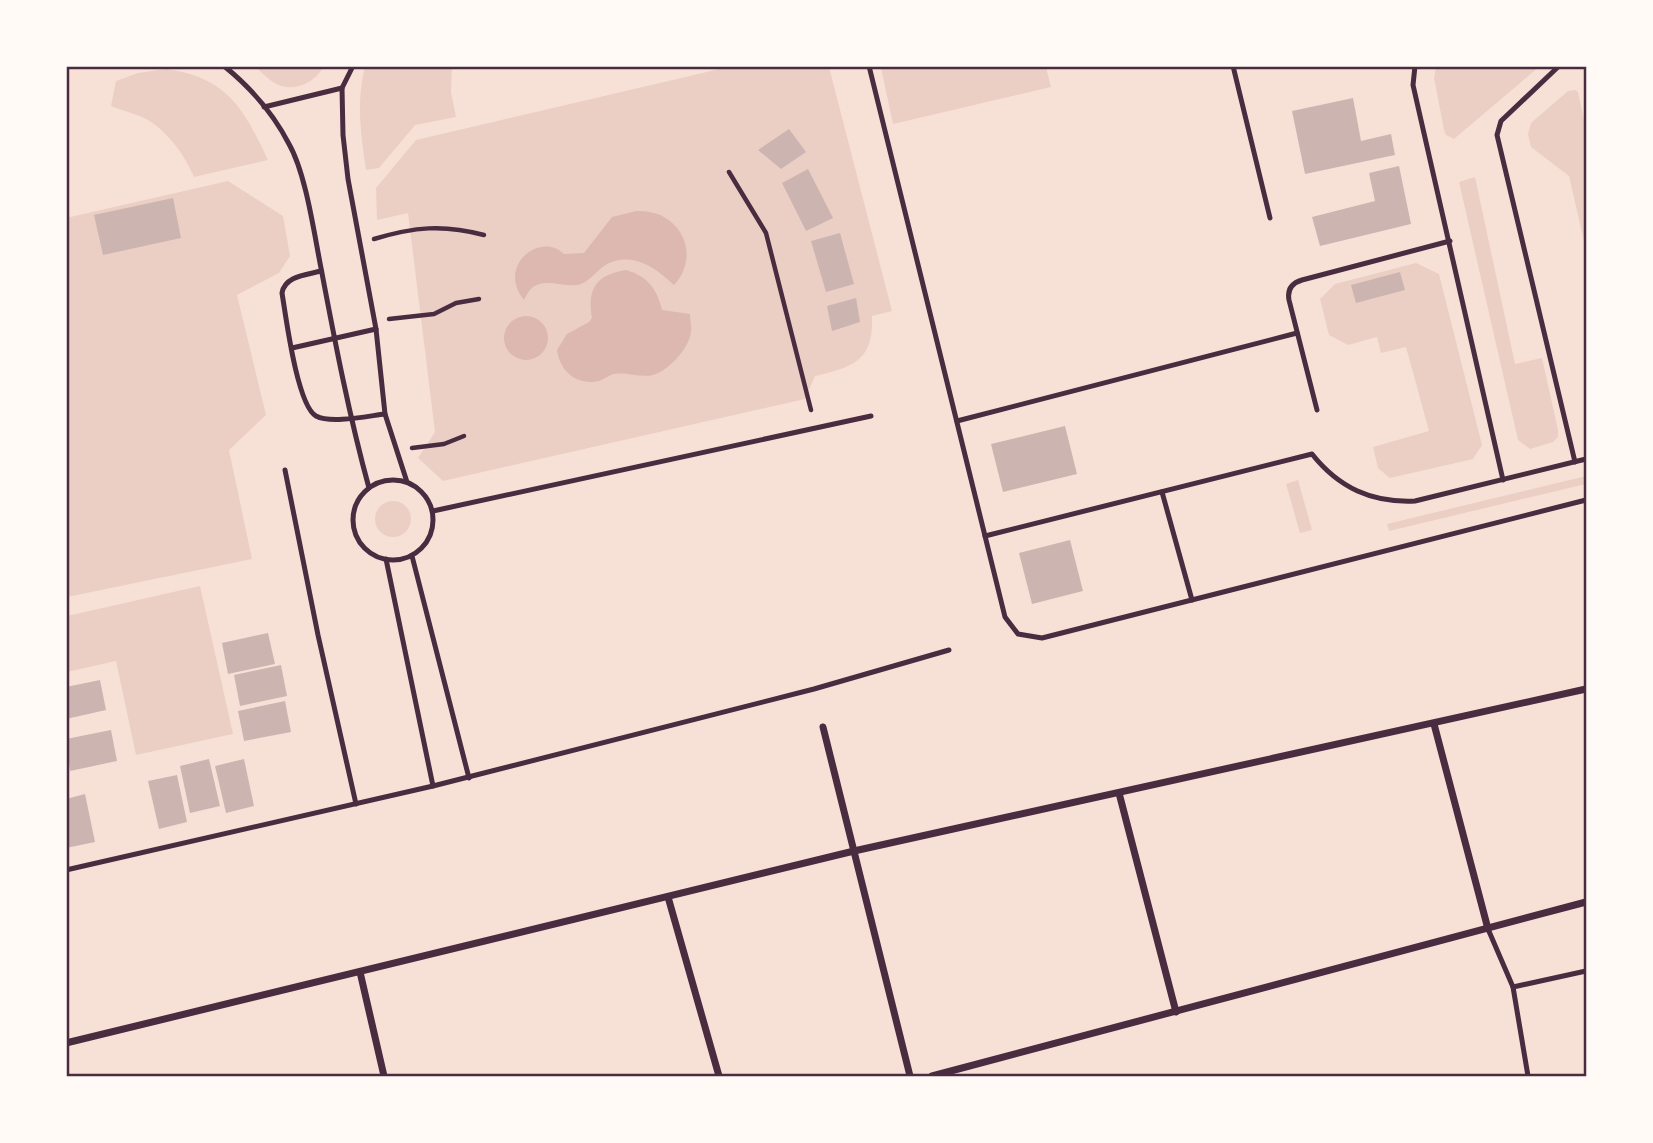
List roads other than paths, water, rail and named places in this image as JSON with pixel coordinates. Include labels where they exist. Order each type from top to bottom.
[{"type":"street","points":[[66,1043],[853,851],[1587,689]]},
{"type":"street","points":[[1434,724],[1488,929]]},
{"type":"street","points":[[823,727],[910,1076]]},
{"type":"street","points":[[1119,793],[1176,1012]]},
{"type":"street","points":[[668,897],[719,1076]]},
{"type":"street","points":[[932,1076],[1587,902]]},
{"type":"street","points":[[360,971],[384,1076]]},
{"type":"lane","points":[[224,66],[241,80],[264,107],[290,145],[304,190],[350,419],[369,488]]},
{"type":"lane","points":[[353,66],[342,88],[345,157],[375,320],[385,414],[407,482]]},
{"type":"lane","points":[[869,66],[1006,617],[1018,634],[1042,638],[1587,500]]},
{"type":"lane","points":[[1233,66],[1270,218]]},
{"type":"lane","points":[[1415,66],[1413,85],[1503,480]]},
{"type":"lane","points":[[1559,66],[1501,121],[1497,135],[1575,462]]},
{"type":"lane","points":[[264,107],[342,88]]},
{"type":"lane","points":[[1317,410],[1288,294],[1294,282],[1450,242]]},
{"type":"lane","points":[[321,271],[288,280],[283,285],[282,293],[304,401],[309,411],[319,417],[350,419],[385,414]]},
{"type":"lane","points":[[292,348],[376,329]]},
{"type":"lane","points":[[957,421],[1297,334]]},
{"type":"lane","points":[[433,511],[871,416]]},
{"type":"lane","points":[[985,536],[1312,454],[1325,470],[1341,483],[1360,493],[1396,502],[1415,501],[1587,459]]},
{"type":"lane","points":[[285,470],[356,804]]},
{"type":"lane","points":[[380,482],[407,482],[428,498],[434,524],[430,536],[423,548],[412,556],[399,560],[373,555],[363,547],[356,536],[354,510],[369,488],[380,482]]},
{"type":"lane","points":[[1162,492],[1192,600]]},
{"type":"lane","points":[[412,556],[469,778]]},
{"type":"lane","points":[[386,559],[433,786]]},
{"type":"lane","points":[[66,870],[469,778],[814,689],[949,650]]},
{"type":"lane","points":[[1488,929],[1513,987],[1528,1076]]},
{"type":"lane","points":[[1513,987],[1587,971]]}]
